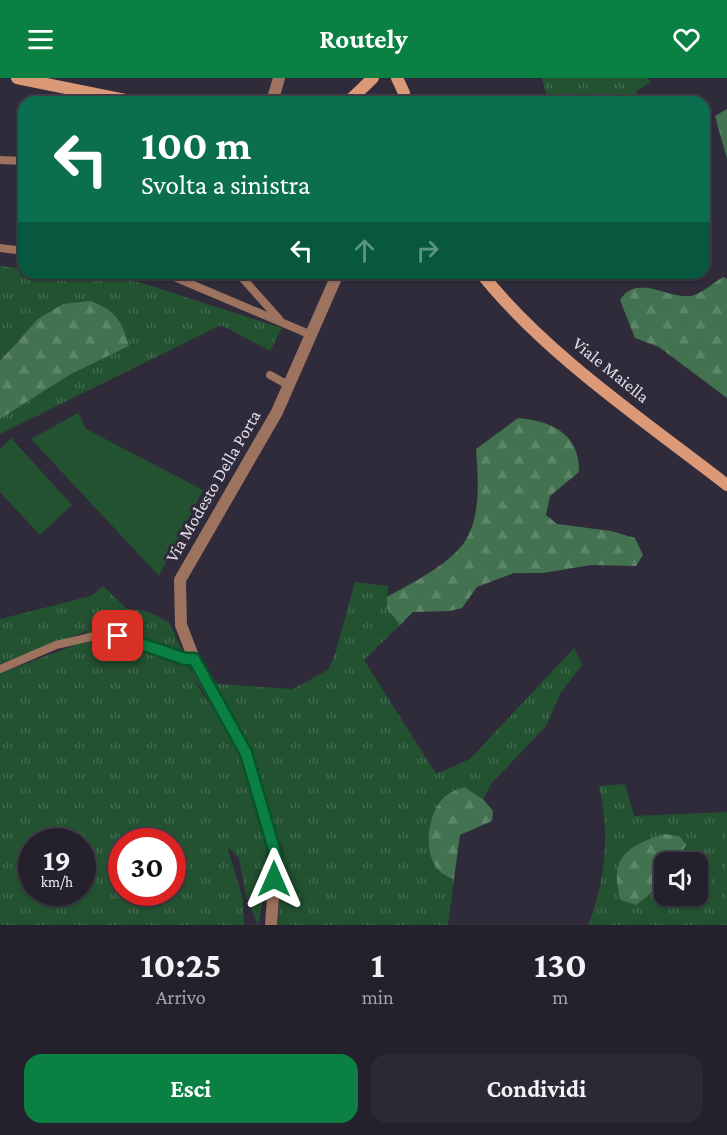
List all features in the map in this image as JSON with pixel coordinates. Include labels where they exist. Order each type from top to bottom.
[{"type":"main road","points":[[17,78],[106,96]]},
{"type":"main road","points":[[395,79],[404,96]]},
{"type":"main road","name":"Viale Maiella","points":[[487,279],[544,339],[727,486]]},
{"type":"street","points":[[274,96],[279,78]]},
{"type":"street","name":"Via Modesto Della Porta","points":[[271,925],[276,856],[246,753],[194,659],[181,625],[180,580],[271,422],[335,279]]},
{"type":"lane","points":[[0,160],[18,161]]},
{"type":"lane","points":[[0,248],[18,250]]},
{"type":"lane","points":[[179,279],[309,334]]},
{"type":"lane","points":[[243,279],[282,322]]},
{"type":"lane","points":[[270,375],[288,385]]},
{"type":"lane","points":[[0,669],[56,645],[95,636],[118,636],[185,659],[194,659]]},
{"type":"green space","points":[[542,78],[648,78],[651,82],[636,91],[639,96],[546,96]]},
{"type":"green space","points":[[727,109],[727,159],[715,116]]},
{"type":"green space","points":[[0,266],[18,268],[18,279],[113,279],[139,282],[282,328],[270,351],[221,325],[0,434],[0,419],[71,374],[129,346],[17,341],[0,361]]},
{"type":"green space","points":[[723,277],[727,279],[727,398],[659,347],[635,338],[620,300],[627,292],[635,288],[691,296],[703,291]]},
{"type":"green space","points":[[91,301],[117,318],[129,346],[71,374],[0,419],[0,361],[38,319],[63,304]]},
{"type":"green space","points":[[78,413],[86,429],[203,490],[159,576],[31,439]]},
{"type":"green space","points":[[518,418],[553,426],[569,439],[575,448],[579,472],[550,496],[546,515],[557,524],[611,531],[635,538],[643,555],[636,566],[591,565],[543,573],[514,573],[477,587],[462,608],[450,611],[413,612],[400,625],[387,608],[387,597],[432,571],[462,546],[472,526],[477,504],[476,449]]},
{"type":"green space","points":[[11,438],[72,505],[40,535],[0,492],[0,449]]},
{"type":"green space","points":[[355,582],[388,586],[387,608],[400,625],[364,660],[436,774],[470,759],[574,648],[582,665],[561,692],[546,726],[492,783],[483,799],[475,793],[443,876],[454,879],[448,925],[278,925],[283,844],[278,845],[248,746],[210,675],[218,684],[293,689],[328,670],[335,654]]},
{"type":"green space","points":[[103,586],[127,609],[147,611],[169,622],[199,688],[229,734],[250,777],[265,828],[268,877],[258,925],[246,897],[239,858],[227,846],[243,899],[244,925],[0,925],[0,673],[73,646],[90,630],[0,664],[0,619],[91,596]]},
{"type":"green space","points":[[625,784],[634,816],[727,812],[727,925],[588,925],[602,874],[605,839],[599,786]]},
{"type":"green space","points":[[464,787],[483,799],[493,811],[492,821],[460,835],[454,879],[444,875],[436,867],[431,858],[429,835],[434,812],[442,799]]},
{"type":"green space","points":[[664,834],[679,836],[687,845],[681,852],[654,852],[654,889],[636,905],[621,900],[617,874],[619,864],[631,849]]},
{"type":"route","points":[[118,636],[147,648],[185,659],[194,659],[199,672],[246,753],[276,856],[274,879]]}]
